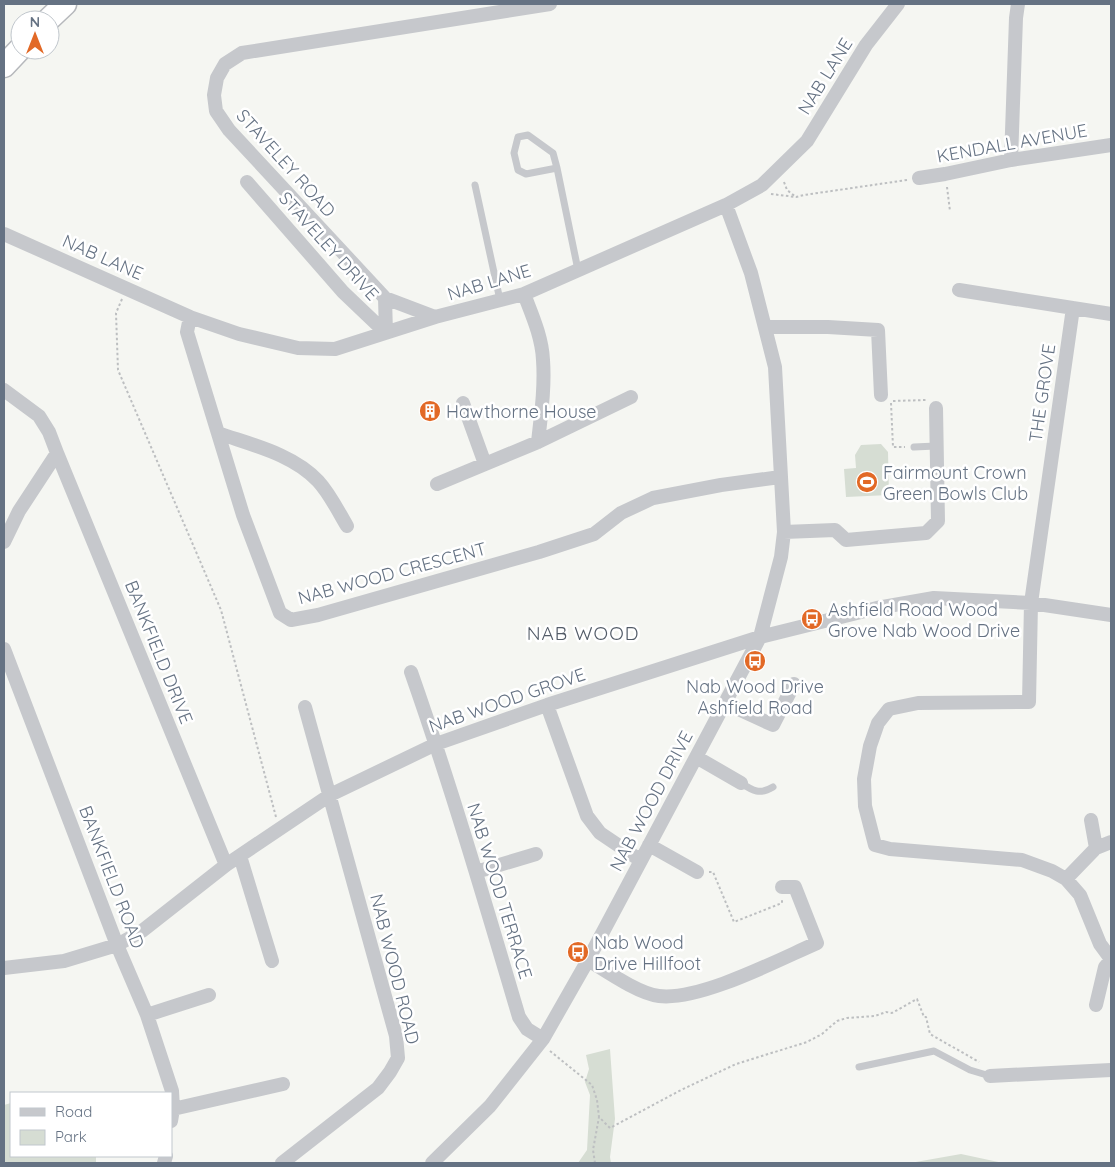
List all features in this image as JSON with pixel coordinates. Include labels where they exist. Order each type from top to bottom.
[{"type":"street","name":"STAVELEY ROAD","points":[[435,317],[385,298],[229,130],[216,111],[214,96],[217,78],[225,64],[242,53],[550,4]]},
{"type":"street","name":"NAB LANE","points":[[4,234],[190,317],[239,334],[298,348],[335,349],[435,317],[524,294],[726,205],[762,185],[807,141],[866,45],[898,4]]},
{"type":"street","points":[[1011,160],[1018,4]]},
{"type":"street","name":"KENDALL AVENUE","points":[[919,178],[1011,160],[1111,145]]},
{"type":"street","name":"STAVELEY DRIVE","points":[[247,182],[343,292],[386,333]]},
{"type":"street","name":"NAB WOOD DRIVE","points":[[432,1163],[490,1106],[543,1039],[588,960],[760,637],[781,556],[784,532],[775,366],[751,273],[726,205]]},
{"type":"street","points":[[959,290],[1111,314]]},
{"type":"street","points":[[524,294],[538,329],[544,360],[538,442]]},
{"type":"street","points":[[385,298],[386,333]]},
{"type":"street","name":"THE GROVE","points":[[1066,879],[1052,871],[1022,860],[890,849],[875,844],[865,806],[864,779],[870,746],[878,723],[889,709],[918,703],[1028,702],[1031,603],[1073,308]]},
{"type":"street","name":"NAB WOOD CRESCENT","points":[[190,317],[187,332],[243,515],[280,613],[291,620],[318,615],[520,558],[594,534],[621,513],[653,498],[721,485],[780,477]]},
{"type":"street","points":[[765,328],[828,327],[878,330],[886,399]]},
{"type":"street","name":"BANKFIELD DRIVE","points":[[5,394],[39,416],[49,432],[226,866]]},
{"type":"street","points":[[437,484],[538,442],[632,397]]},
{"type":"street","points":[[463,403],[485,464]]},
{"type":"street","points":[[784,532],[835,530],[846,540],[926,533],[938,521],[936,408]]},
{"type":"street","points":[[218,433],[294,462],[317,479],[328,492],[347,526]]},
{"type":"street","points":[[4,542],[20,511],[57,453]]},
{"type":"street","name":"NAB WOOD GROVE","points":[[4,968],[64,961],[117,945],[142,931],[226,866],[279,828],[330,795],[436,744],[547,705],[760,637],[877,608],[934,598],[1031,603],[1111,615]]},
{"type":"street","name":"BANKFIELD ROAD","points":[[4,649],[117,945],[147,1015],[172,1091],[172,1115]]},
{"type":"street","name":"NAB WOOD TERRACE","points":[[411,672],[436,744],[519,1017],[527,1029],[543,1039]]},
{"type":"street","points":[[725,703],[773,725],[794,684]]},
{"type":"street","points":[[547,705],[587,816],[600,833],[640,860]]},
{"type":"street","name":"NAB WOOD ROAD","points":[[282,1163],[378,1088],[398,1058],[396,1036],[305,708]]},
{"type":"street","points":[[696,757],[741,783]]},
{"type":"street","points":[[1091,820],[1096,848]]},
{"type":"street","points":[[1096,1005],[1105,967],[1111,959],[1100,944],[1080,895],[1066,879],[1096,848],[1111,842]]},
{"type":"street","points":[[649,846],[697,872]]},
{"type":"street","points":[[476,872],[536,854]]},
{"type":"street","points":[[240,856],[272,961]]},
{"type":"street","points":[[588,960],[644,993],[659,996],[675,996],[694,992],[737,978],[817,943],[795,887],[782,887]]},
{"type":"street","points":[[147,1015],[209,995]]},
{"type":"street","points":[[991,1076],[1111,1070]]},
{"type":"street","points":[[172,1115],[283,1084]]},
{"type":"lane","points":[[557,168],[526,174],[518,170],[514,153],[518,137],[528,135],[553,153],[557,168],[578,270]]},
{"type":"lane","points":[[475,185],[500,300]]},
{"type":"lane","points":[[914,447],[936,446]]},
{"type":"lane","points":[[741,783],[759,792],[773,787]]},
{"type":"lane","points":[[859,1067],[934,1051],[970,1070],[991,1076]]},
{"type":"path","points":[[946,174],[950,211]]},
{"type":"path","points":[[750,192],[796,198],[804,195],[919,178]]},
{"type":"path","points":[[126,288],[116,313],[118,370],[221,610],[279,828]]},
{"type":"path","points":[[914,447],[893,447],[886,399],[934,400],[936,408]]},
{"type":"path","points":[[697,872],[713,872],[734,922],[782,903],[782,887]]},
{"type":"path","points":[[598,1117],[610,1128],[681,1090],[736,1064],[807,1042],[822,1034],[836,1021],[847,1018],[875,1016],[886,1012],[892,1013],[917,998],[924,1017],[926,1017],[930,1034],[988,1068],[991,1076]]},
{"type":"path","points":[[543,1039],[546,1048],[592,1085],[597,1100],[598,1117],[594,1150],[595,1163]]},
{"type":"green space","name":"Fairmount Crown Green Bowls Club","points":[[881,444],[888,452],[889,495],[846,497],[844,469],[856,468],[855,455],[861,445]]},
{"type":"green space","points":[[610,1049],[615,1119],[610,1157],[611,1163],[578,1163],[587,1150],[590,1095],[585,1082],[589,1069],[586,1055]]},
{"type":"green space","points":[[10,1103],[10,1157],[96,1157],[96,1163],[4,1163],[4,1105]]},
{"type":"green space","points":[[961,1154],[1003,1163],[910,1163]]},
{"type":"place","name":"Hawthorne House","points":[[430,411]]},
{"type":"place","name":"Fairmount Crown Green Bowls Club","points":[[867,482]]},
{"type":"place","name":"Ashfield Road Wood Grove Nab Wood Drive","points":[[812,619]]},
{"type":"place","name":"Nab Wood Drive Ashfield Road","points":[[755,661]]},
{"type":"place","name":"Nab Wood Drive Hillfoot","points":[[578,952]]},
{"type":"district","name":"NAB WOOD","points":[[583,633]]}]
